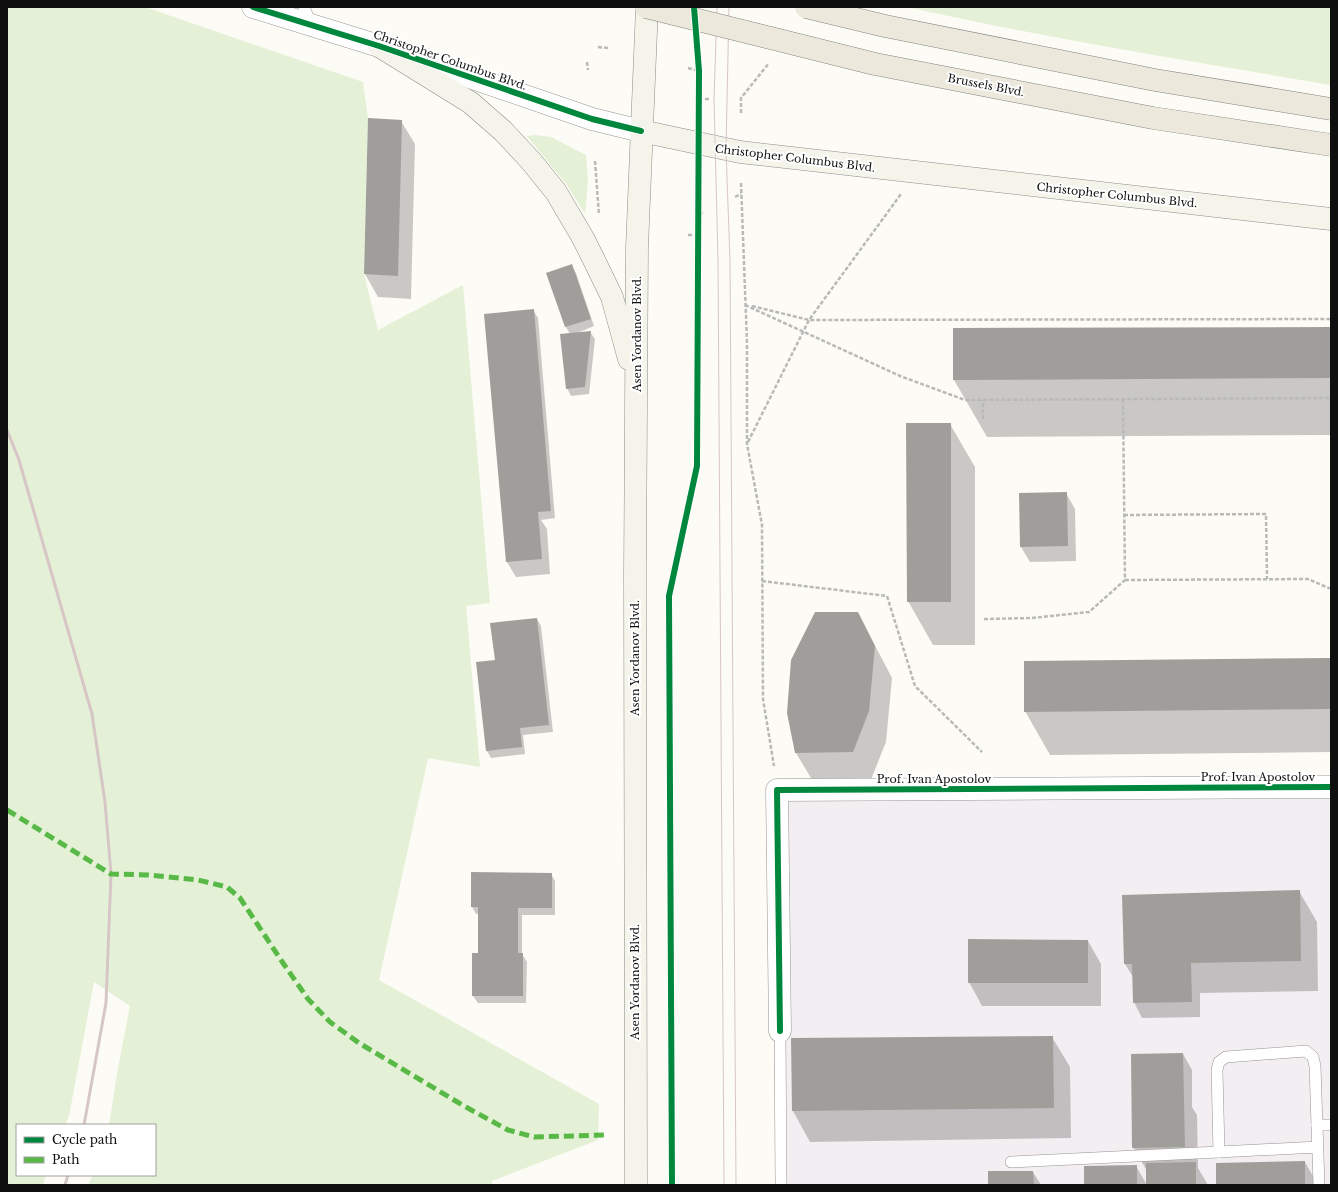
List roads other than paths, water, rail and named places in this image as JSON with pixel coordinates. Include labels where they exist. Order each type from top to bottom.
[{"type":"main road","name":"Asen Yordanov Blvd.","points":[[636,1185],[635,574],[637,234],[646,7]]},
{"type":"main road","name":"Brussels Blvd.","points":[[646,7],[875,64],[1153,118],[1331,145]]},
{"type":"main road","points":[[806,7],[893,27],[1154,80],[1331,109]]},
{"type":"main road","points":[[379,46],[471,103],[508,136],[556,192],[583,238],[612,297],[637,384]]},
{"type":"main road","name":"Christopher Columbus Blvd.","points":[[641,131],[740,152],[1331,219]]},
{"type":"street","name":"Christopher Columbus Blvd.","points":[[253,7],[307,16],[379,46],[592,119],[641,131]]},
{"type":"street","name":"Prof. Ivan Apostolov","points":[[780,1030],[777,790],[1331,786]]},
{"type":"lane","points":[[780,1030],[781,1185]]},
{"type":"lane","points":[[1219,1152],[1217,1070],[1219,1062],[1226,1057],[1306,1051],[1313,1057],[1315,1066],[1319,1185]]},
{"type":"lane","points":[[1317,1125],[1331,1125]]},
{"type":"lane","points":[[1011,1162],[1318,1147]]},
{"type":"tram line","points":[[717,7],[714,99],[718,260],[724,1185]]},
{"type":"tram line","points":[[729,7],[726,150],[730,261],[736,1185]]},
{"type":"railway","points":[[7,430],[19,460],[92,714],[105,802],[111,874],[106,1003],[84,1124]]},
{"type":"railway","points":[[65,1185],[68,1176]]}]
